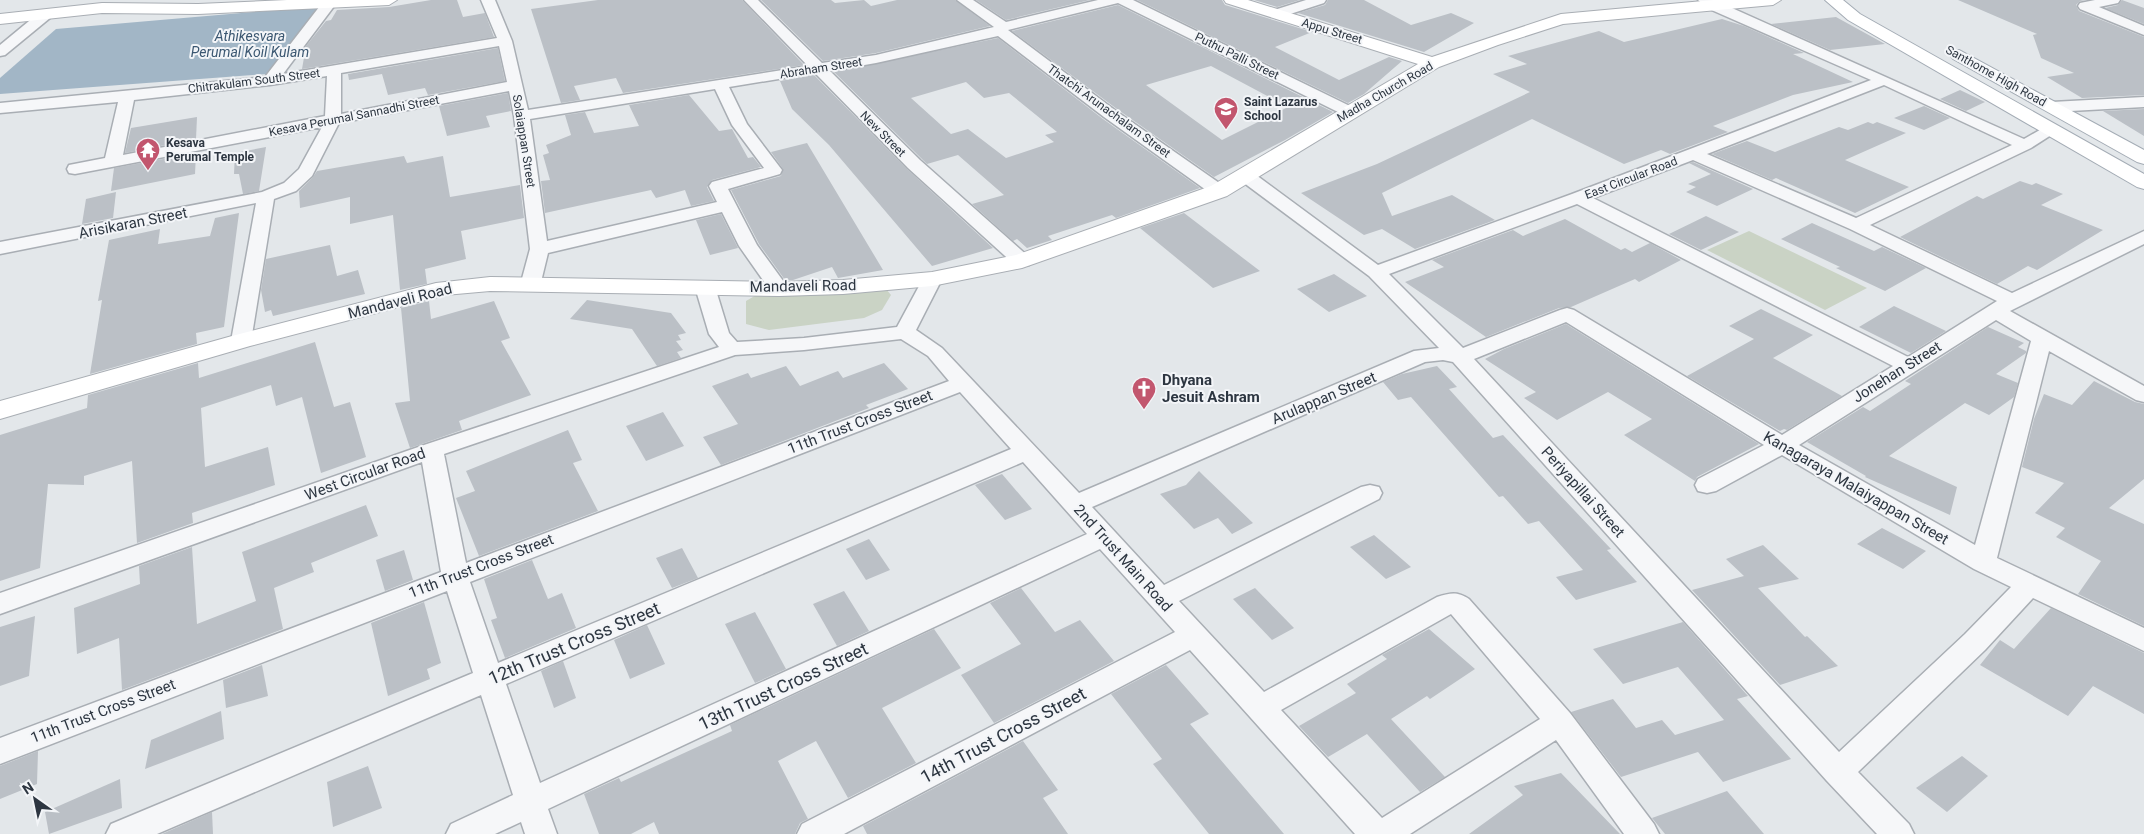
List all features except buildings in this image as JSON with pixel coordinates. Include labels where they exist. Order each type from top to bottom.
[{"type":"street","points":[[0,19],[107,4],[198,9],[389,0]]},
{"type":"street","name":"Solaiappan Street","points":[[488,0],[506,41],[522,116],[539,250],[530,286]]},
{"type":"street","name":"New Street","points":[[751,0],[914,164],[1022,261]]},
{"type":"street","name":"Thatchi Arunachalam Street","points":[[964,0],[1110,114],[1219,191]]},
{"type":"street","name":"Abraham Street","points":[[522,116],[884,57],[1114,0]]},
{"type":"street","name":"Puthu Palli Street","points":[[1123,0],[1350,112]]},
{"type":"street","name":"Appu Street","points":[[1232,0],[1433,63]]},
{"type":"street","points":[[1276,14],[1319,0]]},
{"type":"street","name":"Madha Church Road","points":[[932,279],[1022,261],[1219,191],[1433,63],[1561,20],[1600,14],[1709,3],[1773,0]]},
{"type":"street","points":[[1833,0],[1854,17],[2144,183]]},
{"type":"street","points":[[1845,0],[1883,13]]},
{"type":"street","points":[[2113,0],[2085,6],[2144,31]]},
{"type":"street","points":[[1709,3],[2025,145]]},
{"type":"street","points":[[270,81],[328,4]]},
{"type":"street","points":[[0,52],[45,14]]},
{"type":"street","name":"Chitrakulam South Street","points":[[0,108],[48,105],[270,81],[506,41]]},
{"type":"street","name":"Santhome High Road","points":[[1942,46],[2144,158]]},
{"type":"street","points":[[333,120],[334,71]]},
{"type":"street","name":"East Circular Road","points":[[1376,272],[1578,198],[1884,80]]},
{"type":"street","points":[[719,83],[740,125],[774,170],[719,186],[748,246],[779,289]]},
{"type":"street","name":"Kesava Perumal Sannadhi Street","points":[[75,169],[515,85]]},
{"type":"street","points":[[112,162],[127,95]]},
{"type":"street","points":[[2052,107],[2144,102]]},
{"type":"street","name":"Arisikaran Street","points":[[0,248],[266,196],[290,187],[306,172],[333,120]]},
{"type":"street","points":[[1856,225],[2025,145],[2051,130]]},
{"type":"street","points":[[1694,154],[1856,225],[2003,306],[2042,339],[2144,395]]},
{"type":"street","name":"Periyapillai Street","points":[[1246,176],[1376,272],[1460,357],[1838,772],[1898,834]]},
{"type":"street","points":[[241,341],[266,196]]},
{"type":"street","points":[[1578,198],[1908,365]]},
{"type":"street","points":[[539,250],[727,205]]},
{"type":"street","name":"Jonehan Street","points":[[1707,485],[1782,444],[2003,306],[2144,237]]},
{"type":"street","points":[[905,332],[932,279]]},
{"type":"street","name":"Mandaveli Road","points":[[0,410],[241,341],[444,288],[490,284],[530,286],[706,286],[779,289],[843,287],[932,279]]},
{"type":"street","points":[[706,286],[719,334],[732,348]]},
{"type":"street","name":"Arulappan Street","points":[[1074,505],[1421,356],[1443,354],[1460,357],[1561,315],[1567,314],[1578,319]]},
{"type":"street","name":"Kanagaraya Malaiyappan Street","points":[[1578,319],[1782,444],[1983,562],[2144,640]]},
{"type":"street","name":"West Circular Road","points":[[0,604],[432,450],[732,348],[804,344],[905,332]]},
{"type":"street","name":"2nd Trust Main Road","points":[[905,332],[934,352],[963,382],[1159,599],[1262,707],[1376,834]]},
{"type":"street","points":[[1983,562],[2042,339]]},
{"type":"street","name":"11th Trust Cross Street","points":[[0,751],[963,382]]},
{"type":"street","points":[[432,450],[456,575],[541,834]]},
{"type":"street","name":"12th Trust Cross Street","points":[[122,834],[1026,452]]},
{"type":"street","points":[[1159,599],[1370,493]]},
{"type":"street","name":"13th Trust Cross Street","points":[[462,834],[1103,537]]},
{"type":"street","points":[[1838,772],[1975,642],[2029,585]]},
{"type":"street","points":[[1262,707],[1446,604],[1454,602],[1460,606],[1560,722],[1643,834]]},
{"type":"street","name":"14th Trust Cross Street","points":[[812,834],[1194,635]]},
{"type":"street","points":[[1383,834],[1560,722]]},
{"type":"green space","points":[[1749,231],[1867,288],[1825,310],[1707,250]]},
{"type":"green space","points":[[886,289],[891,295],[882,310],[864,318],[769,330],[746,324],[746,301],[758,294]]},
{"type":"water","name":"Athikesvara Perumal Koil Kulam","points":[[322,6],[267,74],[0,94],[0,78],[56,29]]},
{"type":"place","name":"Saint Lazarus School","points":[[1226,130]]},
{"type":"place","name":"Kesava Perumal Temple","points":[[148,171]]},
{"type":"place","name":"Dhyana Jesuit Ashram","points":[[1144,410]]}]
